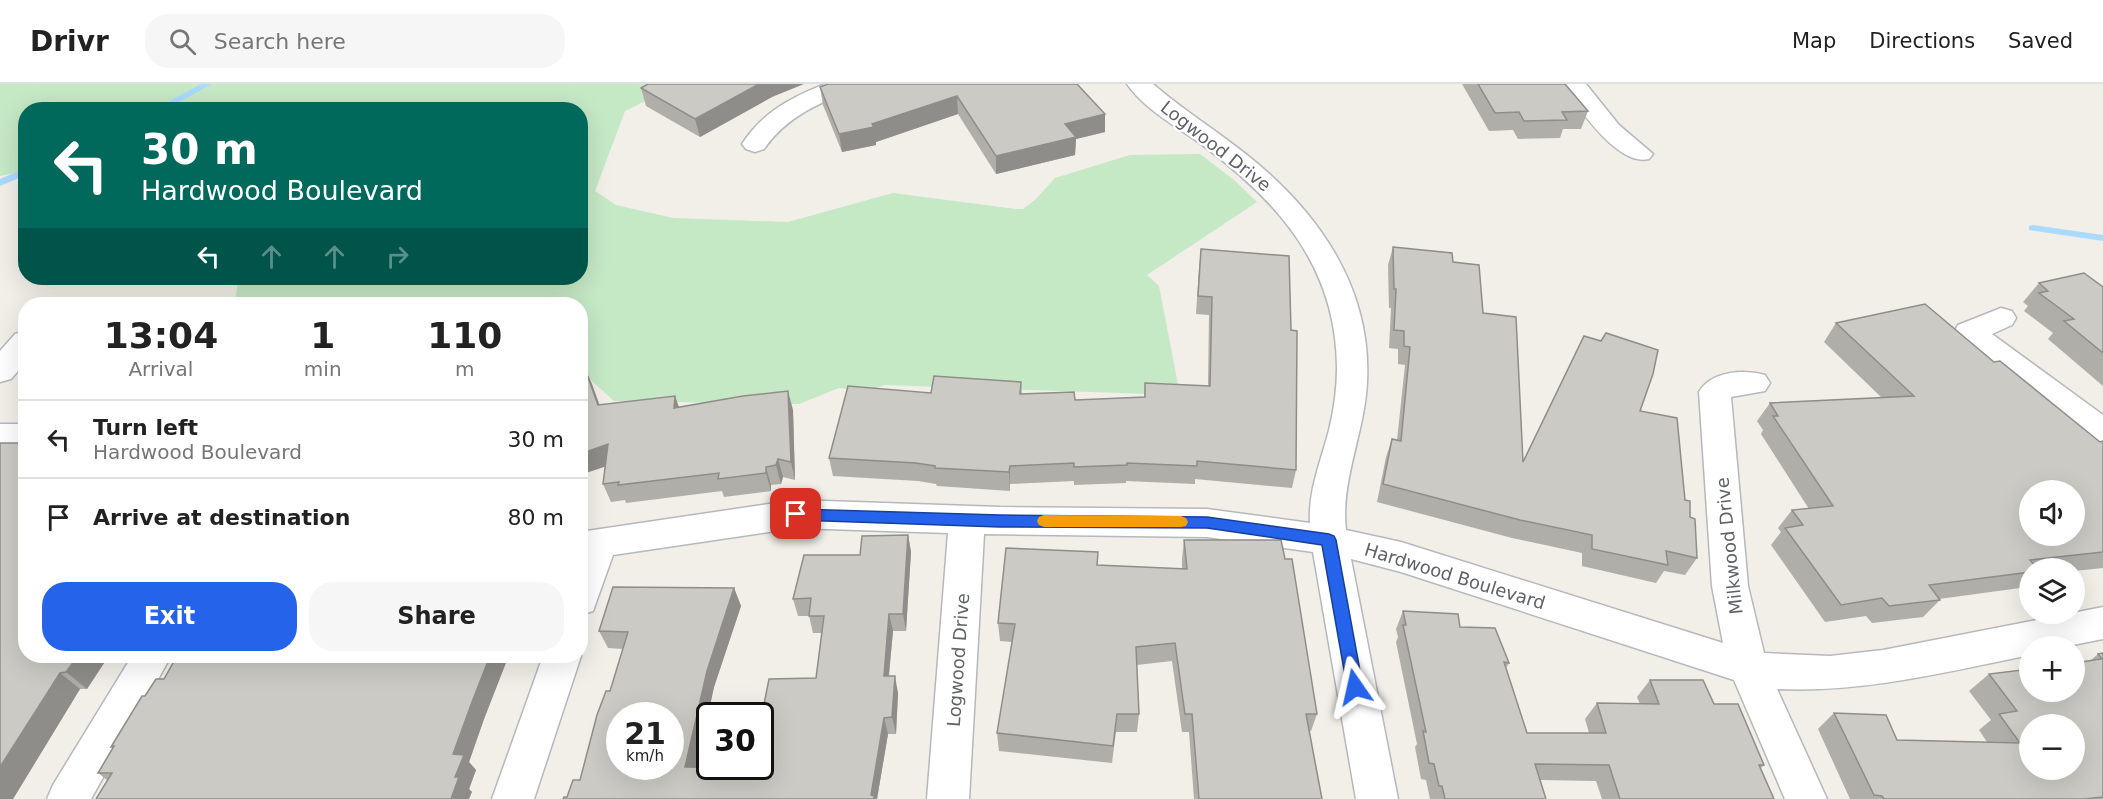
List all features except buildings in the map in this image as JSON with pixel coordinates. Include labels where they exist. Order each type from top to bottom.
[{"type":"street","points":[[755,144],[762,130],[774,119],[805,102],[847,84]]},
{"type":"street","name":"Logwood Drive","points":[[1139,84],[1274,191],[1309,231],[1333,271],[1347,315],[1350,405],[1327,508],[1329,540],[1346,643],[1377,799]]},
{"type":"street","points":[[1574,84],[1610,130],[1640,154]]},
{"type":"street","points":[[2001,318],[1969,332],[2103,432]]},
{"type":"street","points":[[0,371],[18,350]]},
{"type":"street","name":"Milkwood Drive","points":[[1754,383],[1724,387],[1715,392],[1730,586],[1749,668],[1806,799]]},
{"type":"street","points":[[0,436],[18,436]]},
{"type":"street","name":"Hardwood Boulevard","points":[[590,545],[796,514],[967,520],[1207,523],[1329,540],[1458,574],[1749,668],[1781,674],[1819,675],[1882,669],[2103,623]]},
{"type":"street","name":"Logwood Drive","points":[[948,799],[967,520]]},
{"type":"street","points":[[68,799],[148,663]]},
{"type":"street","points":[[513,799],[560,663]]},
{"type":"green space","points":[[0,84],[680,84],[625,111],[595,191],[616,205],[673,218],[788,222],[893,193],[1023,209],[1035,200],[1055,178],[1130,155],[1200,154],[1234,180],[1257,202],[1147,275],[1159,286],[1180,395],[884,385],[870,391],[839,388],[799,404],[614,401],[588,377],[588,297],[235,297],[238,285],[588,285],[588,102],[18,102],[18,172],[0,176]]},
{"type":"waterway","points":[[173,102],[208,84]]},
{"type":"waterway","points":[[0,183],[18,175]]},
{"type":"waterway","points":[[2033,228],[2103,238]]},
{"type":"slow traffic","points":[[1044,521],[1181,522]]},
{"type":"route","points":[[796,514],[1000,521],[1152,520],[1207,523],[1329,540],[1355,687]]}]
